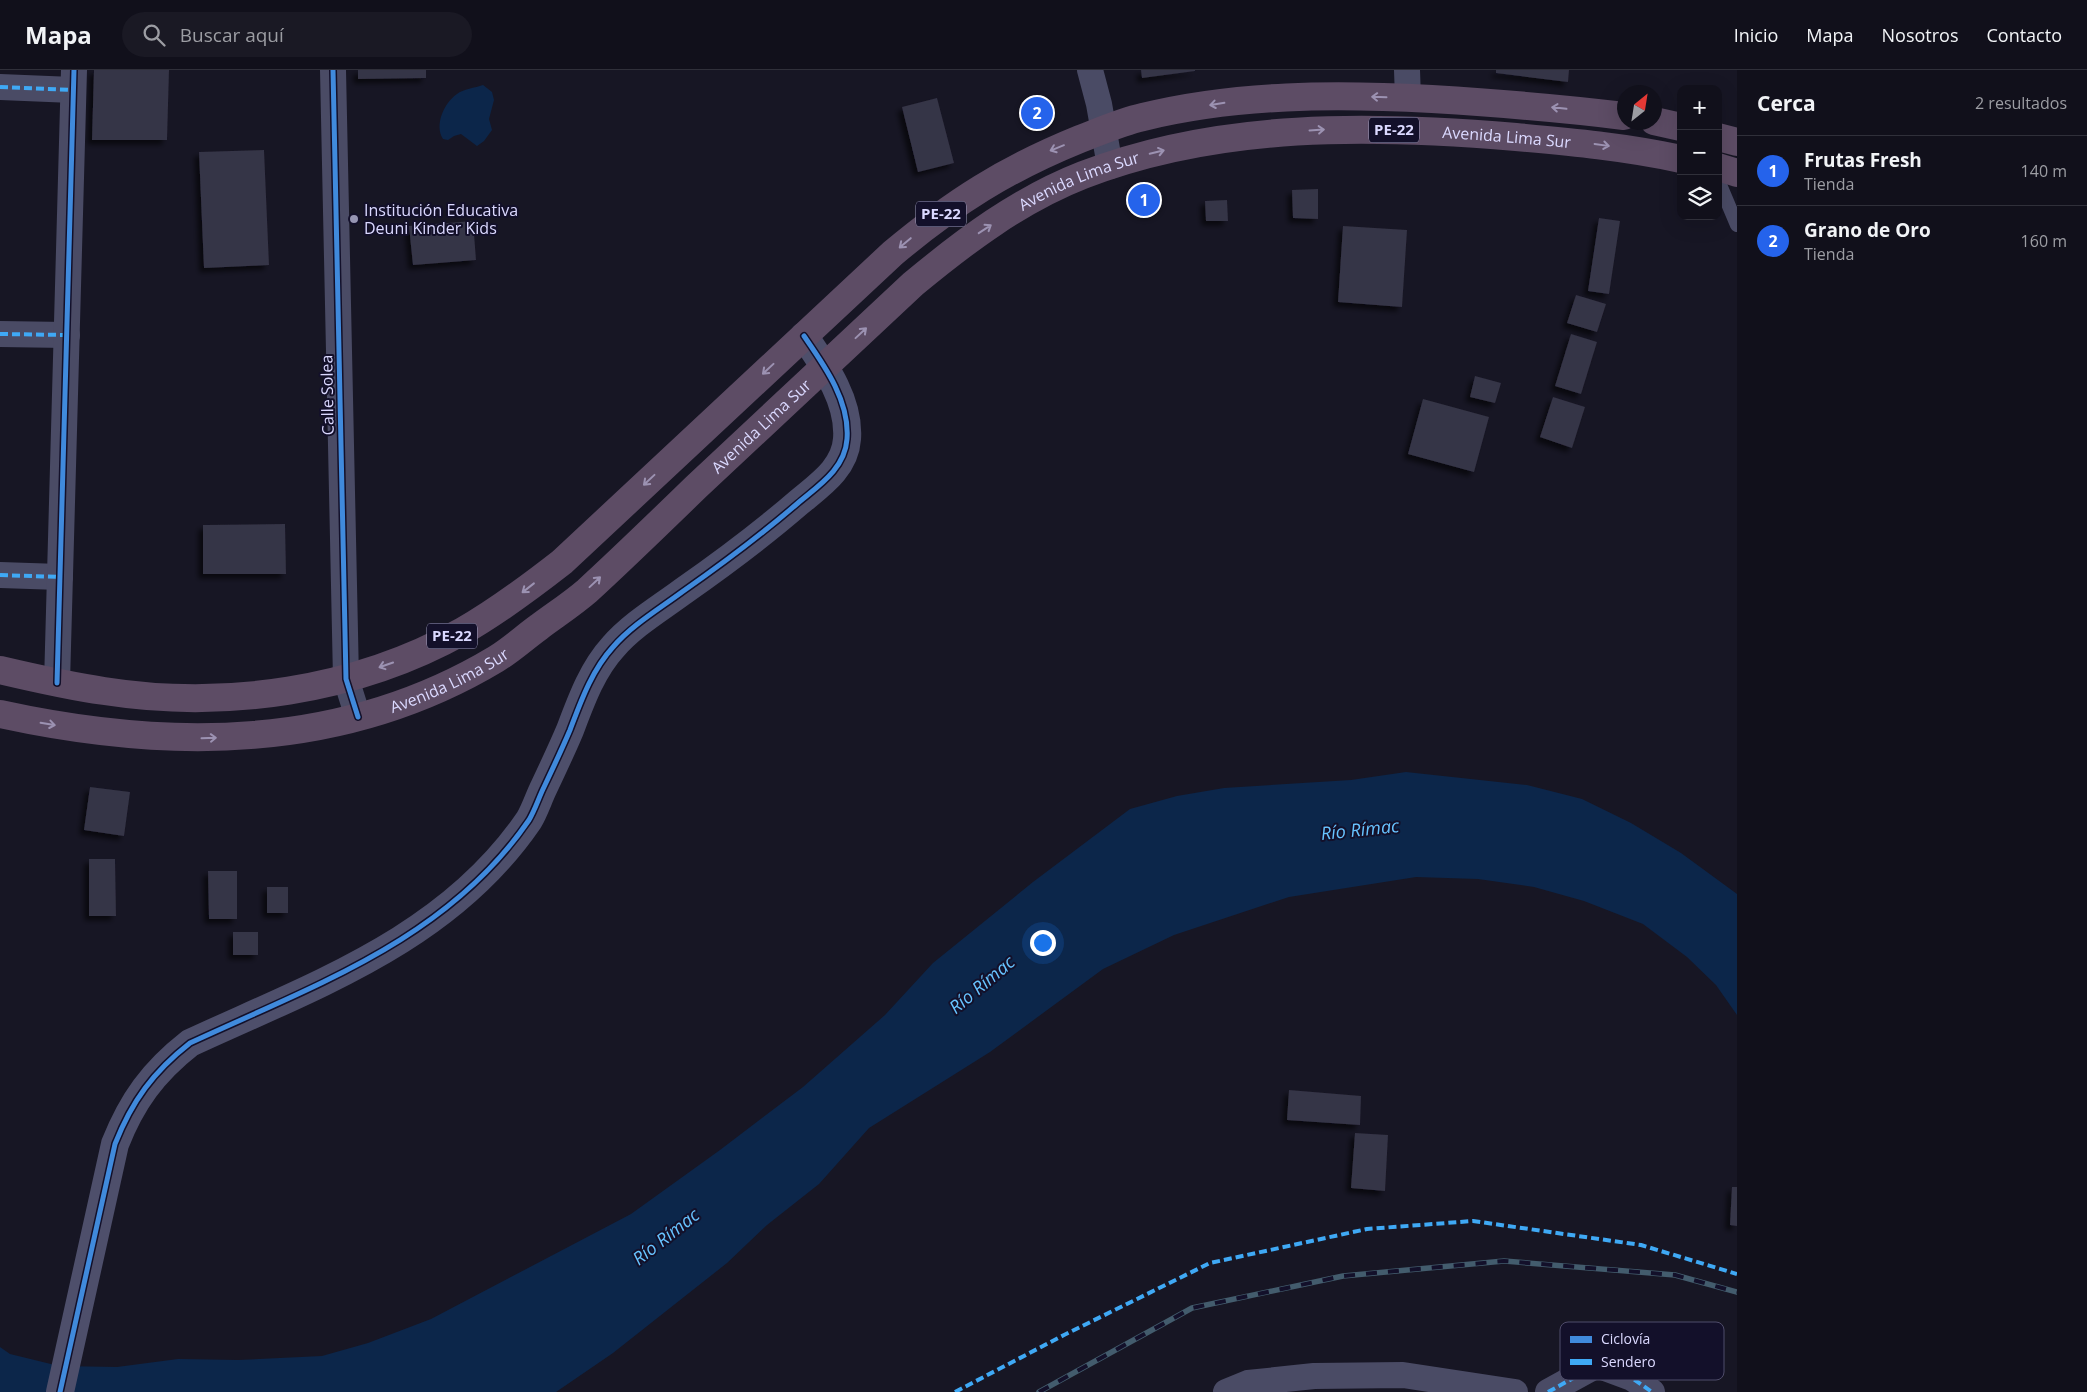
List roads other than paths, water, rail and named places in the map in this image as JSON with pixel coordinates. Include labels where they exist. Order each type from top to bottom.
[{"type":"highway","name":"Avenida Lima Sur","points":[[0,670],[104,691],[152,696],[199,697],[258,694],[298,689],[346,679],[400,660],[462,631],[518,597],[562,562],[893,253],[931,221],[972,192],[1006,172],[1103,130],[1141,118],[1225,103],[1296,97],[1408,98],[1557,107],[1617,115]]},
{"type":"highway","points":[[1662,123],[1677,126]]},
{"type":"highway","name":"Avenida Lima Sur","points":[[0,714],[40,723],[147,737],[203,738],[260,735],[309,728],[358,717],[424,696],[505,652],[585,592],[913,284],[981,231],[1038,196],[1083,175],[1110,166],[1152,153],[1201,143],[1285,132],[1340,129],[1424,131],[1584,143],[1651,152],[1677,158]]},
{"type":"highway","points":[[1722,138],[1737,142]]},
{"type":"highway","points":[[1722,168],[1737,173]]},
{"type":"street","name":"Calle Solea","points":[[332,70],[346,679],[358,717]]},
{"type":"street","points":[[1090,70],[1099,104],[1110,166]]},
{"type":"street","points":[[1407,70],[1408,98]]},
{"type":"street","points":[[0,87],[73,80],[58,683]]},
{"type":"street","points":[[0,334],[67,335]]},
{"type":"street","points":[[60,1392],[108,1170],[125,1118],[139,1095],[171,1058],[190,1044],[369,960],[412,934],[451,904],[507,848],[530,818],[585,694],[597,669],[612,647],[631,630],[748,546],[823,481],[841,462],[848,438],[845,415],[826,367],[804,336]]},
{"type":"street","points":[[0,576],[60,576]]},
{"type":"street","points":[[1226,1392],[1248,1383],[1314,1376],[1402,1375],[1515,1392]]},
{"type":"street","points":[[1548,1392],[1571,1380]]},
{"type":"street","points":[[1635,1380],[1652,1392]]},
{"type":"lane","points":[[1722,189],[1737,225]]},
{"type":"water","points":[[483,85],[492,92],[494,100],[489,119],[492,130],[484,141],[477,146],[461,134],[448,140],[443,139],[440,133],[440,121],[448,103],[460,92]]},
{"type":"water","name":"Río Rímac","points":[[1406,772],[1527,785],[1582,799],[1631,823],[1681,853],[1737,894],[1737,1015],[1716,985],[1687,957],[1643,924],[1584,901],[1534,887],[1478,879],[1416,877],[1289,897],[1174,935],[1103,969],[990,1052],[869,1128],[819,1184],[767,1225],[727,1263],[613,1353],[556,1392],[0,1392],[0,1347],[10,1354],[59,1366],[117,1367],[178,1359],[238,1360],[322,1356],[368,1343],[431,1319],[631,1214],[720,1150],[803,1087],[885,1015],[933,963],[1033,882],[1130,809],[1177,796],[1224,788],[1351,780]]},
{"type":"railway","points":[[1039,1392],[1192,1308],[1343,1276],[1504,1261],[1675,1275],[1737,1292]]},
{"type":"place","name":"Grano de Oro","points":[[1037,113]]},
{"type":"place","name":"Frutas Fresh","points":[[1144,200]]},
{"type":"place","name":"Institución Educativa Deuni Kinder Kids","points":[[354,219]]}]
